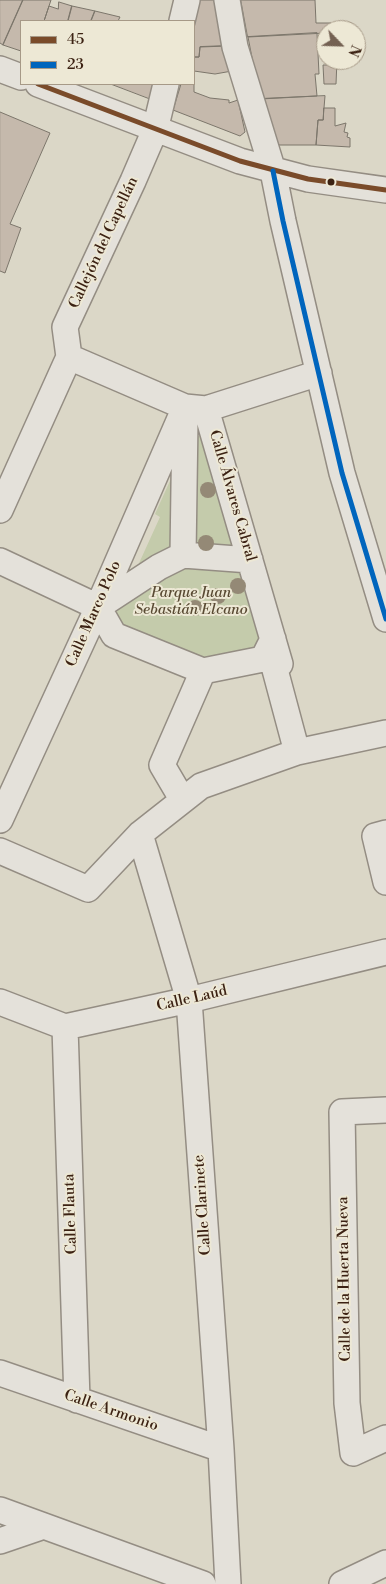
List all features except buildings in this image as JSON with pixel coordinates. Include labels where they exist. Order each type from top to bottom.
[{"type":"street","points":[[182,20],[187,0]]},
{"type":"street","points":[[227,0],[235,47],[272,165],[342,474],[386,619]]},
{"type":"street","points":[[0,69],[20,77]]},
{"type":"street","points":[[41,85],[240,161],[272,165],[308,179],[386,190]]},
{"type":"street","name":"Callejón del Capellán","points":[[69,357],[65,327],[155,130],[166,85]]},
{"type":"street","points":[[284,221],[291,197],[308,179]]},
{"type":"street","points":[[0,510],[69,357],[196,408],[320,373]]},
{"type":"street","points":[[183,554],[196,408]]},
{"type":"street","name":"Calle Álvares Cabral","points":[[196,408],[250,560],[274,639],[280,664],[274,666],[298,752]]},
{"type":"street","name":"Calle Marco Polo","points":[[0,820],[98,607],[196,408]]},
{"type":"street","points":[[98,607],[159,567],[183,554],[250,560]]},
{"type":"street","points":[[0,560],[98,607],[114,635],[203,671],[263,659],[274,639]]},
{"type":"street","points":[[182,799],[162,765],[203,671]]},
{"type":"street","points":[[0,851],[88,889],[140,834],[182,799],[201,786],[298,752],[386,733]]},
{"type":"street","points":[[386,833],[375,836],[386,882]]},
{"type":"street","name":"Calle Clarinete","points":[[140,834],[188,1000],[221,1449],[228,1584]]},
{"type":"street","name":"Calle Laúd","points":[[65,1027],[188,1000],[386,952]]},
{"type":"street","points":[[0,1002],[65,1027]]},
{"type":"street","name":"Calle Flauta","points":[[65,1027],[78,1400]]},
{"type":"street","name":"Calle de la Huerta Nueva","points":[[386,1110],[342,1112],[347,1403],[353,1453],[386,1438]]},
{"type":"street","name":"Calle Armonio","points":[[0,1373],[221,1449]]},
{"type":"street","points":[[0,1510],[203,1584]]},
{"type":"street","points":[[0,1541],[44,1526]]},
{"type":"street","points":[[342,1584],[386,1563]]},
{"type":"green space","name":"Parque Juan Sebastián Elcano","points":[[207,433],[276,661],[208,677],[105,638],[160,517],[155,514],[189,439]]},
{"type":"transit line","name":"45","points":[[41,85],[240,161],[308,179],[386,190]]},
{"type":"transit line","name":"23","points":[[273,171],[342,473],[386,619]]}]
